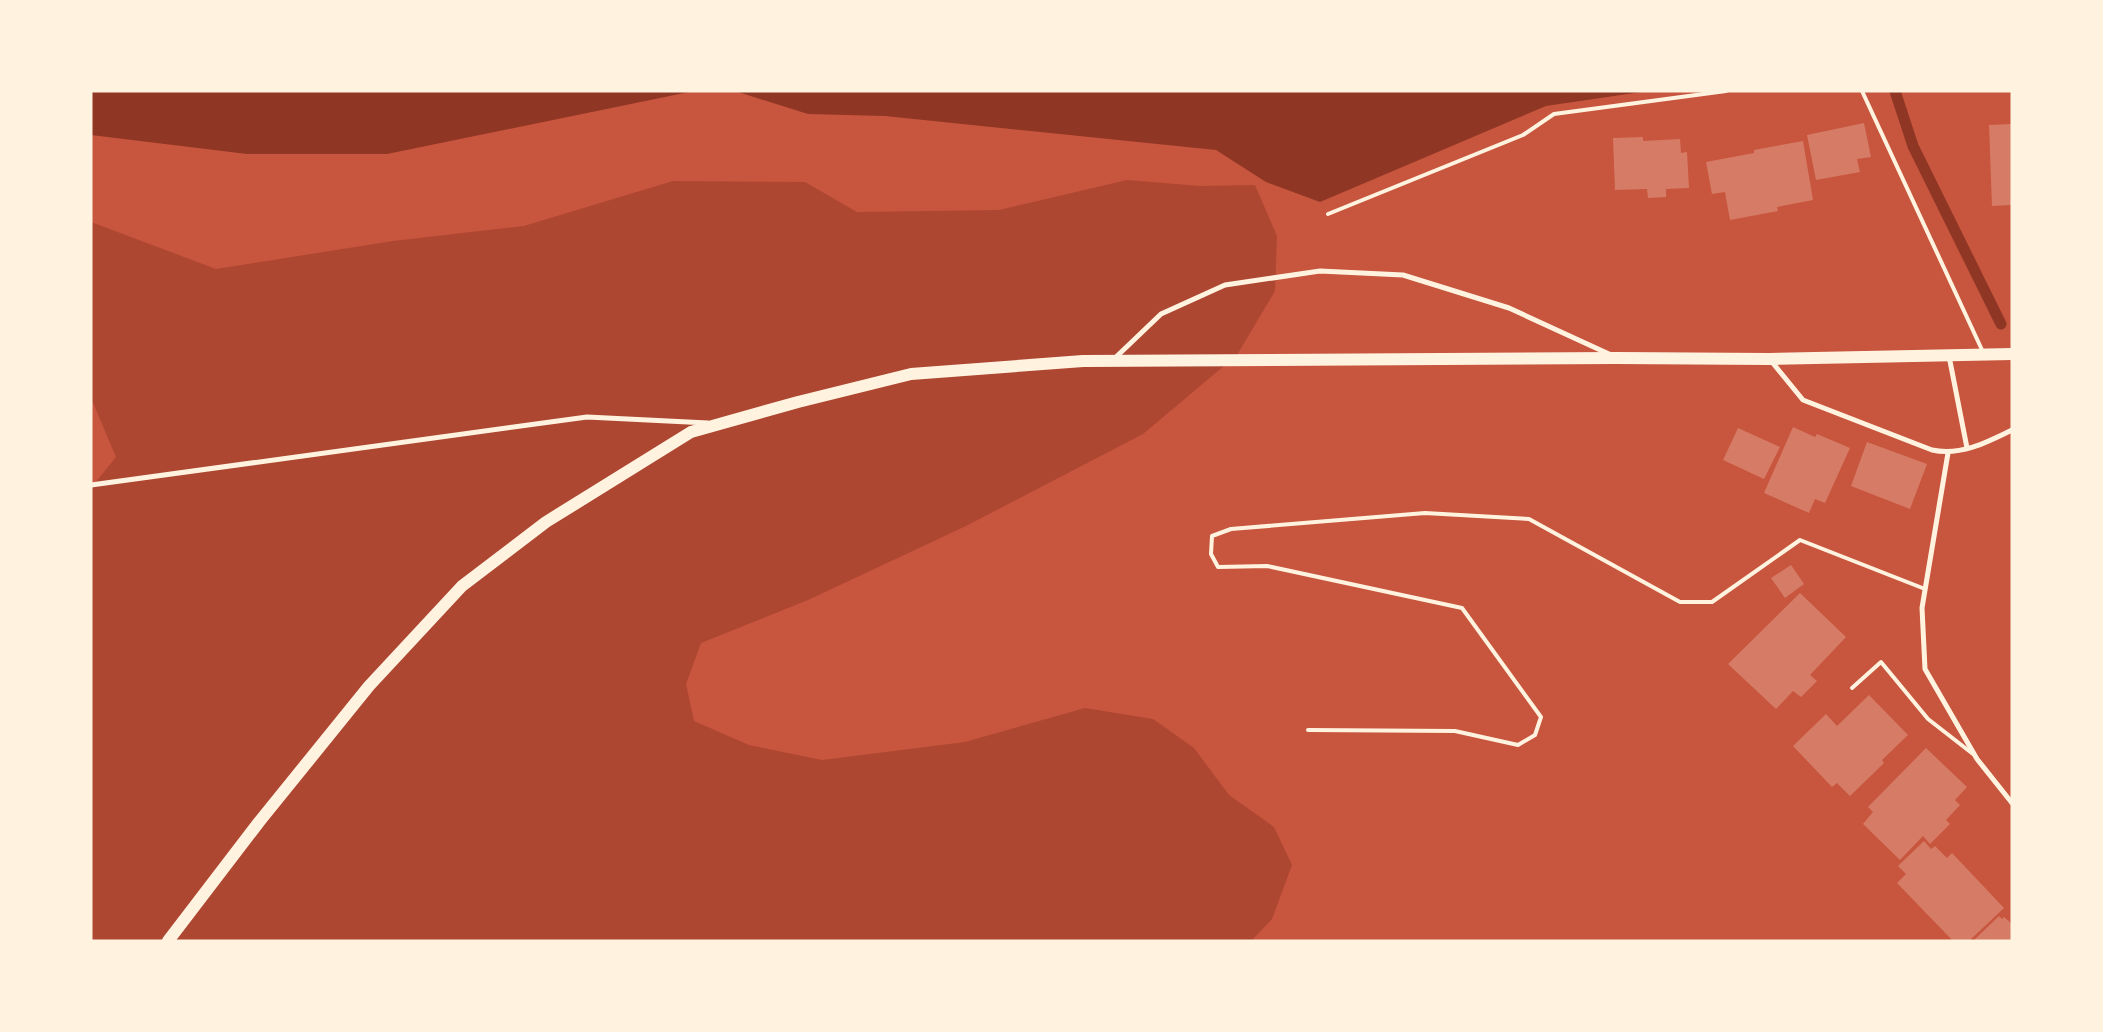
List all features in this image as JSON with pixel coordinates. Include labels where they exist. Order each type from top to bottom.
[{"type":"main road","points":[[168,941],[259,822],[369,686],[462,586],[562,512],[691,432],[911,374],[1083,362],[1616,358],[1770,359],[2012,354]]},
{"type":"street","points":[[1112,362],[1161,314],[1225,285],[1320,271],[1403,275],[1509,308],[1616,358]]},
{"type":"street","points":[[1949,356],[1967,448]]},
{"type":"street","points":[[1770,359],[1802,400],[1932,450],[1948,453],[1988,442],[2012,430]]},
{"type":"street","points":[[91,486],[587,417],[721,423]]},
{"type":"street","points":[[1948,453],[1922,608],[1925,669],[1975,756],[2012,804]]},
{"type":"lane","points":[[1328,214],[1523,135],[1554,114],[1726,91]]},
{"type":"lane","points":[[1862,91],[1984,355]]},
{"type":"lane","points":[[1308,730],[1455,731],[1518,745],[1535,735],[1541,717],[1462,608],[1267,566],[1218,567],[1211,554],[1212,536],[1231,529],[1425,513],[1529,519],[1680,602],[1712,602],[1800,540],[1925,589]]},
{"type":"lane","points":[[1852,688],[1881,662],[1928,719],[1975,756]]},
{"type":"shaded area","points":[[91,91],[694,91],[387,154],[247,154],[91,135]]},
{"type":"shaded area","points":[[735,91],[1648,91],[1546,106],[1320,202],[1266,182],[1216,150],[885,116],[808,114]]},
{"type":"shaded area","points":[[1127,180],[1200,186],[1255,185],[1277,236],[1275,291],[1237,355],[1143,434],[966,526],[808,600],[701,643],[686,684],[694,721],[749,745],[822,760],[965,742],[1085,708],[1153,719],[1194,748],[1229,795],[1274,827],[1292,865],[1272,919],[1251,941],[91,941],[91,488],[116,457],[91,398],[91,222],[216,269],[393,241],[524,226],[673,181],[805,182],[857,212],[999,210]]},
{"type":"building","points":[[1864,123],[1871,157],[1857,159],[1860,172],[1816,180],[1807,135]]},
{"type":"building","points":[[2012,124],[2012,205],[1992,206],[1989,125]]},
{"type":"building","points":[[1643,137],[1643,141],[1680,139],[1681,153],[1687,152],[1689,188],[1666,189],[1666,197],[1648,198],[1647,189],[1615,190],[1613,138]]},
{"type":"building","points":[[1803,141],[1813,200],[1777,207],[1778,211],[1730,220],[1725,192],[1712,194],[1706,162],[1754,153],[1754,150]]},
{"type":"building","points":[[1793,427],[1815,437],[1817,434],[1850,448],[1825,503],[1815,499],[1809,513],[1764,493]]},
{"type":"building","points":[[1738,428],[1780,447],[1764,479],[1723,460]]},
{"type":"building","points":[[1867,442],[1927,464],[1910,509],[1851,486]]},
{"type":"building","points":[[1791,565],[1804,584],[1785,598],[1771,578]]},
{"type":"building","points":[[1800,593],[1846,637],[1810,675],[1817,681],[1801,697],[1793,691],[1776,709],[1728,664]]},
{"type":"building","points":[[1869,695],[1908,735],[1882,760],[1884,763],[1850,796],[1837,783],[1832,787],[1793,746],[1826,714],[1837,726]]},
{"type":"building","points":[[1926,748],[1967,787],[1955,800],[1960,805],[1946,820],[1950,824],[1930,844],[1923,836],[1900,860],[1863,824],[1873,812],[1868,807]]},
{"type":"building","points":[[1924,841],[1931,849],[1935,846],[1947,858],[1952,853],[2004,908],[1969,941],[1953,941],[1897,883],[1906,874],[1898,866]]},
{"type":"building","points":[[1999,916],[2002,919],[2004,917],[2012,924],[2012,941],[1973,941]]},
{"type":"waterway","points":[[1895,91],[1913,146],[2001,324]]}]
